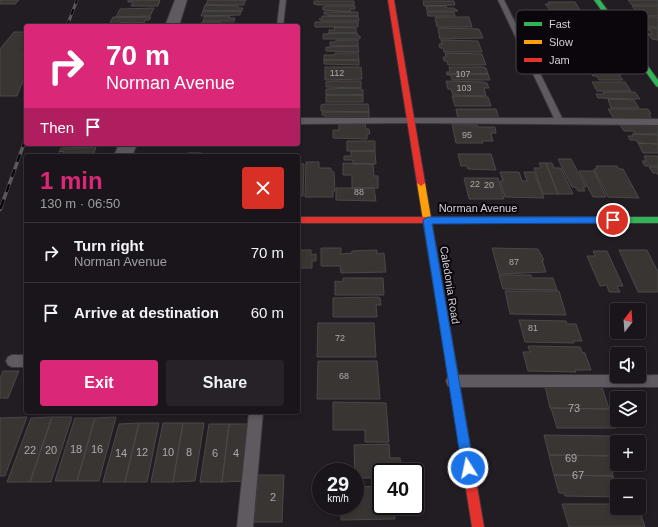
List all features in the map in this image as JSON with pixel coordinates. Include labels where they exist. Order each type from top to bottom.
[{"type":"street","points":[[173,24],[181,0]]},
{"type":"street","name":"Caledonia Road","points":[[391,0],[428,220],[452,381],[478,527]]},
{"type":"street","points":[[597,0],[604,10]]},
{"type":"street","points":[[648,72],[658,86]]},
{"type":"street","name":"Norman Avenue","points":[[300,220],[658,220]]},
{"type":"lane","points":[[280,24],[283,0]]},
{"type":"lane","points":[[501,0],[516,31]]},
{"type":"lane","points":[[536,74],[559,121]]},
{"type":"lane","points":[[300,121],[411,120],[658,122]]},
{"type":"lane","points":[[12,361],[24,361]]},
{"type":"lane","points":[[452,381],[658,381]]},
{"type":"lane","points":[[245,527],[256,414]]},
{"type":"building","points":[[0,0],[19,0],[15,4],[0,4]]},
{"type":"building","points":[[128,0],[160,0],[158,6],[131,6],[133,2],[128,2]]},
{"type":"building","points":[[208,0],[245,0],[244,5],[206,5]]},
{"type":"building","points":[[628,0],[656,0],[658,1],[658,5],[632,5]]},
{"type":"building","points":[[314,1],[354,1],[354,5],[318,5],[314,4]]},
{"type":"building","points":[[423,1],[454,1],[455,5],[424,6]]},
{"type":"building","points":[[548,2],[575,2],[580,10],[550,10],[545,4],[550,4]]},
{"type":"building","points":[[205,5],[238,6],[238,8],[243,8],[242,11],[203,11]]},
{"type":"building","points":[[355,6],[355,9],[350,9],[351,12],[323,10],[323,7]]},
{"type":"building","points":[[426,6],[446,6],[447,8],[454,8],[458,11],[427,11]]},
{"type":"building","points":[[632,6],[658,6],[658,16],[648,16],[648,10],[635,10]]},
{"type":"building","points":[[154,8],[150,16],[116,17],[120,9]]},
{"type":"building","points":[[203,11],[241,11],[240,15],[201,16]]},
{"type":"building","points":[[324,12],[358,12],[358,16],[328,16],[328,14],[324,14]]},
{"type":"building","points":[[427,12],[454,12],[455,16],[428,16]]},
{"type":"building","points":[[205,16],[230,16],[229,18],[235,18],[234,21],[203,21]]},
{"type":"building","points":[[322,16],[358,16],[359,21],[322,21],[319,19],[322,19]]},
{"type":"building","points":[[113,17],[151,17],[149,20],[145,20],[144,23],[110,24]]},
{"type":"building","points":[[435,17],[469,17],[472,27],[437,27]]},
{"type":"building","points":[[648,17],[658,17],[658,27],[649,27]]},
{"type":"building","points":[[202,22],[235,23],[235,24],[201,24]]},
{"type":"building","points":[[315,22],[358,22],[358,27],[315,27]]},
{"type":"building","points":[[334,27],[356,28],[356,33],[329,33],[329,30],[335,30]]},
{"type":"building","points":[[648,28],[658,28],[658,40],[652,39],[648,34],[652,34]]},
{"type":"building","points":[[438,29],[479,29],[483,38],[440,39]]},
{"type":"building","points":[[14,32],[24,32],[24,52],[22,55],[24,55],[24,78],[17,96],[0,96],[0,49]]},
{"type":"building","points":[[357,33],[358,36],[360,36],[360,39],[323,39],[323,34]]},
{"type":"building","points":[[336,40],[358,40],[358,46],[330,46],[330,42],[336,42]]},
{"type":"building","points":[[441,40],[478,41],[482,52],[444,52],[443,48],[440,48],[439,44],[442,44]]},
{"type":"building","points":[[358,46],[359,52],[326,51],[326,47]]},
{"type":"building","points":[[335,53],[358,53],[359,60],[324,60],[324,55],[335,55]]},
{"type":"building","points":[[445,53],[482,54],[486,65],[448,65],[447,61],[444,61],[443,57],[446,57]]},
{"type":"building","points":[[324,60],[359,60],[359,65],[324,64]]},
{"type":"building","points":[[325,67],[361,67],[362,79],[325,80]]},
{"type":"building","points":[[449,67],[482,67],[486,68],[488,74],[447,74],[446,72],[450,72]]},
{"type":"building","points":[[447,74],[488,74],[490,80],[452,80],[451,75]]},
{"type":"building","points":[[592,74],[620,74],[619,75],[623,80],[599,80],[597,76],[593,76]]},
{"type":"building","points":[[361,81],[361,88],[326,87],[326,82]]},
{"type":"building","points":[[446,81],[482,82],[487,83],[489,88],[484,88],[486,96],[453,95],[451,89],[448,89]]},
{"type":"building","points":[[592,82],[625,82],[631,91],[597,91]]},
{"type":"building","points":[[359,88],[363,90],[363,95],[326,95],[326,89]]},
{"type":"building","points":[[603,92],[635,92],[640,99],[598,98],[596,94],[604,94]]},
{"type":"building","points":[[326,95],[363,95],[363,102],[326,102]]},
{"type":"building","points":[[452,96],[488,97],[491,106],[455,106]]},
{"type":"building","points":[[608,99],[634,100],[639,108],[611,108]]},
{"type":"building","points":[[368,104],[369,112],[321,111],[321,105]]},
{"type":"building","points":[[456,109],[496,109],[499,119],[458,119]]},
{"type":"building","points":[[608,109],[648,109],[652,120],[614,119]]},
{"type":"building","points":[[322,112],[369,112],[369,119],[325,119],[325,115],[322,115]]},
{"type":"building","points":[[339,124],[365,124],[366,129],[369,129],[370,134],[367,134],[367,139],[333,138],[333,130],[339,130]]},
{"type":"building","points":[[452,124],[495,127],[496,133],[491,133],[493,141],[482,141],[483,143],[456,143]]},
{"type":"building","points":[[620,125],[658,125],[658,134],[635,134],[633,131],[624,131]]},
{"type":"building","points":[[632,134],[658,135],[658,144],[638,143],[636,140],[630,140],[628,136],[634,136]]},
{"type":"building","points":[[347,141],[375,141],[375,151],[347,151]]},
{"type":"building","points":[[638,143],[658,144],[658,153],[643,153]]},
{"type":"building","points":[[96,147],[94,154],[62,154],[64,151],[59,152],[61,148]]},
{"type":"building","points":[[351,151],[375,151],[376,164],[353,164],[353,160],[344,160],[344,156],[351,156]]},
{"type":"building","points":[[188,153],[201,153],[201,154]]},
{"type":"building","points":[[458,154],[491,154],[496,170],[468,169],[467,166],[461,166]]},
{"type":"building","points":[[644,156],[658,156],[658,166],[645,166],[642,161],[646,161]]},
{"type":"building","points":[[558,159],[571,159],[586,187],[583,187],[585,191],[578,191],[575,187],[572,187]]},
{"type":"building","points":[[306,162],[319,162],[319,168],[331,168],[331,171],[334,172],[335,191],[333,191],[333,197],[305,197]]},
{"type":"building","points":[[343,163],[373,164],[374,176],[378,176],[378,188],[352,188],[352,175],[343,175]]},
{"type":"building","points":[[539,163],[546,163],[558,194],[543,194],[534,168],[541,168]]},
{"type":"building","points":[[546,163],[552,163],[554,168],[561,168],[573,194],[558,194]]},
{"type":"building","points":[[300,164],[304,164],[303,196],[300,196]]},
{"type":"building","points":[[596,166],[617,166],[619,169],[623,169],[639,198],[608,197],[594,169],[597,169]]},
{"type":"building","points":[[649,167],[658,167],[658,175],[657,173],[653,173]]},
{"type":"building","points":[[579,171],[594,171],[606,197],[593,197]]},
{"type":"building","points":[[500,172],[519,172],[522,181],[527,181],[524,172],[534,172],[544,198],[505,197],[500,181],[503,181]]},
{"type":"building","points":[[464,178],[498,178],[504,199],[469,199]]},
{"type":"building","points":[[336,188],[374,188],[376,201],[336,200]]},
{"type":"building","points":[[321,248],[341,248],[341,254],[352,253],[352,251],[377,250],[377,254],[384,253],[386,272],[341,273],[340,266],[321,266]]},
{"type":"building","points":[[492,248],[538,249],[544,260],[542,260],[546,272],[499,274]]},
{"type":"building","points":[[300,250],[311,250],[311,255],[316,254],[316,261],[312,261],[312,268],[300,268]]},
{"type":"building","points":[[619,250],[647,250],[658,272],[658,292],[638,292]]},
{"type":"building","points":[[593,251],[607,251],[623,286],[617,286],[620,292],[609,292],[607,285],[600,286],[587,256],[595,256]]},
{"type":"building","points":[[499,275],[531,275],[532,278],[553,278],[557,290],[503,289]]},
{"type":"building","points":[[343,278],[383,278],[384,295],[335,295],[335,281],[343,282]]},
{"type":"building","points":[[505,291],[559,291],[566,315],[510,314]]},
{"type":"building","points":[[333,298],[380,298],[381,305],[376,305],[377,317],[333,317]]},
{"type":"building","points":[[519,320],[566,321],[567,324],[576,324],[582,341],[573,341],[574,343],[525,342]]},
{"type":"building","points":[[318,323],[374,323],[376,357],[317,357]]},
{"type":"building","points":[[528,346],[580,347],[582,352],[585,353],[591,370],[575,370],[576,372],[528,371],[523,352],[530,352]]},
{"type":"building","points":[[318,361],[377,361],[380,399],[317,399]]},
{"type":"building","points":[[3,371],[19,371],[8,398],[0,398],[0,379]]},
{"type":"building","points":[[545,386],[602,387],[609,409],[550,408]]},
{"type":"building","points":[[333,402],[386,403],[389,442],[365,442],[365,430],[333,430]]},
{"type":"building","points":[[551,408],[609,409],[610,427],[616,428],[557,428]]},
{"type":"building","points":[[27,417],[5,476],[0,476],[0,418]]},
{"type":"building","points":[[52,417],[72,417],[51,482],[30,482]]},
{"type":"building","points":[[52,417],[30,482],[7,482],[31,418]]},
{"type":"building","points":[[116,417],[99,481],[77,481],[95,418]]},
{"type":"building","points":[[75,418],[95,418],[77,481],[55,481]]},
{"type":"building","points":[[139,423],[159,423],[147,482],[125,482]]},
{"type":"building","points":[[139,423],[125,482],[103,482],[119,424]]},
{"type":"building","points":[[163,423],[183,423],[173,482],[151,482]]},
{"type":"building","points":[[183,423],[204,423],[195,481],[173,482]]},
{"type":"building","points":[[209,424],[229,424],[222,482],[200,482]]},
{"type":"building","points":[[229,424],[249,424],[244,481],[222,482]]},
{"type":"building","points":[[544,435],[610,436],[610,456],[549,455]]},
{"type":"building","points":[[389,444],[390,458],[400,458],[401,463],[372,463],[372,478],[364,478],[364,463],[355,463],[354,445]]},
{"type":"building","points":[[549,455],[610,456],[610,471],[612,471],[613,476],[554,475]]},
{"type":"building","points":[[258,475],[284,475],[282,522],[254,522]]},
{"type":"building","points":[[554,475],[613,476],[614,479],[610,479],[610,497],[565,496],[564,493],[559,493]]},
{"type":"building","points":[[372,486],[372,515],[395,515],[395,519],[341,520],[341,515],[364,515],[364,487]]},
{"type":"building","points":[[562,504],[610,504],[610,515],[641,515],[645,527],[569,527]]},
{"type":"railway","points":[[68,24],[77,0]]},
{"type":"railway","points":[[1,207],[24,144]]},
{"type":"traffic: fast","points":[[597,0],[604,10]]},
{"type":"traffic: fast","points":[[648,71],[658,85]]},
{"type":"traffic: fast","points":[[541,220],[658,220]]},
{"type":"traffic: slow","points":[[421,183],[453,375]]},
{"type":"traffic: jam","points":[[391,0],[421,183]]},
{"type":"traffic: jam","points":[[300,220],[541,220]]},
{"type":"traffic: jam","points":[[453,375],[478,527]]},
{"type":"route","points":[[468,468],[452,381],[428,220],[613,220]]}]
